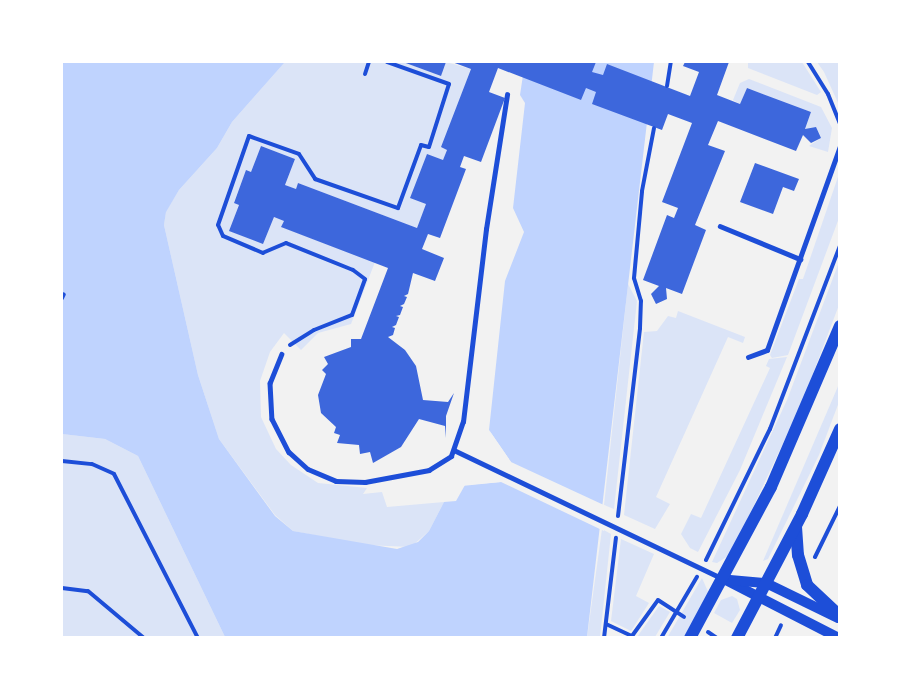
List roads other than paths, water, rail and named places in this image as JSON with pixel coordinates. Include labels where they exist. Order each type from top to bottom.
[{"type":"main road","points":[[690,638],[724,579],[792,442],[840,326]]},
{"type":"main road","points":[[737,638],[795,526],[840,429]]},
{"type":"main road","points":[[795,526],[798,555],[807,585],[840,617]]},
{"type":"street","points":[[724,579],[766,583],[840,617]]},
{"type":"street","points":[[724,579],[839,638]]},
{"type":"lane","points":[[282,354],[270,382],[272,419],[289,452],[316,474],[346,483],[390,478],[437,467],[454,450],[464,422],[486,230],[507,95]]},
{"type":"lane","points":[[748,357],[766,350],[840,147]]},
{"type":"lane","points":[[720,226],[800,259]]},
{"type":"lane","points":[[454,450],[724,579]]},
{"type":"water","points":[[62,62],[285,62],[232,122],[217,148],[179,190],[166,212],[164,225],[198,375],[219,439],[275,516],[293,531],[397,549],[418,542],[429,531],[444,502],[456,501],[465,485],[501,482],[511,462],[489,430],[505,281],[524,232],[513,208],[525,103],[520,95],[525,62],[654,62],[587,637],[225,637],[138,456],[105,439],[62,434]]}]
